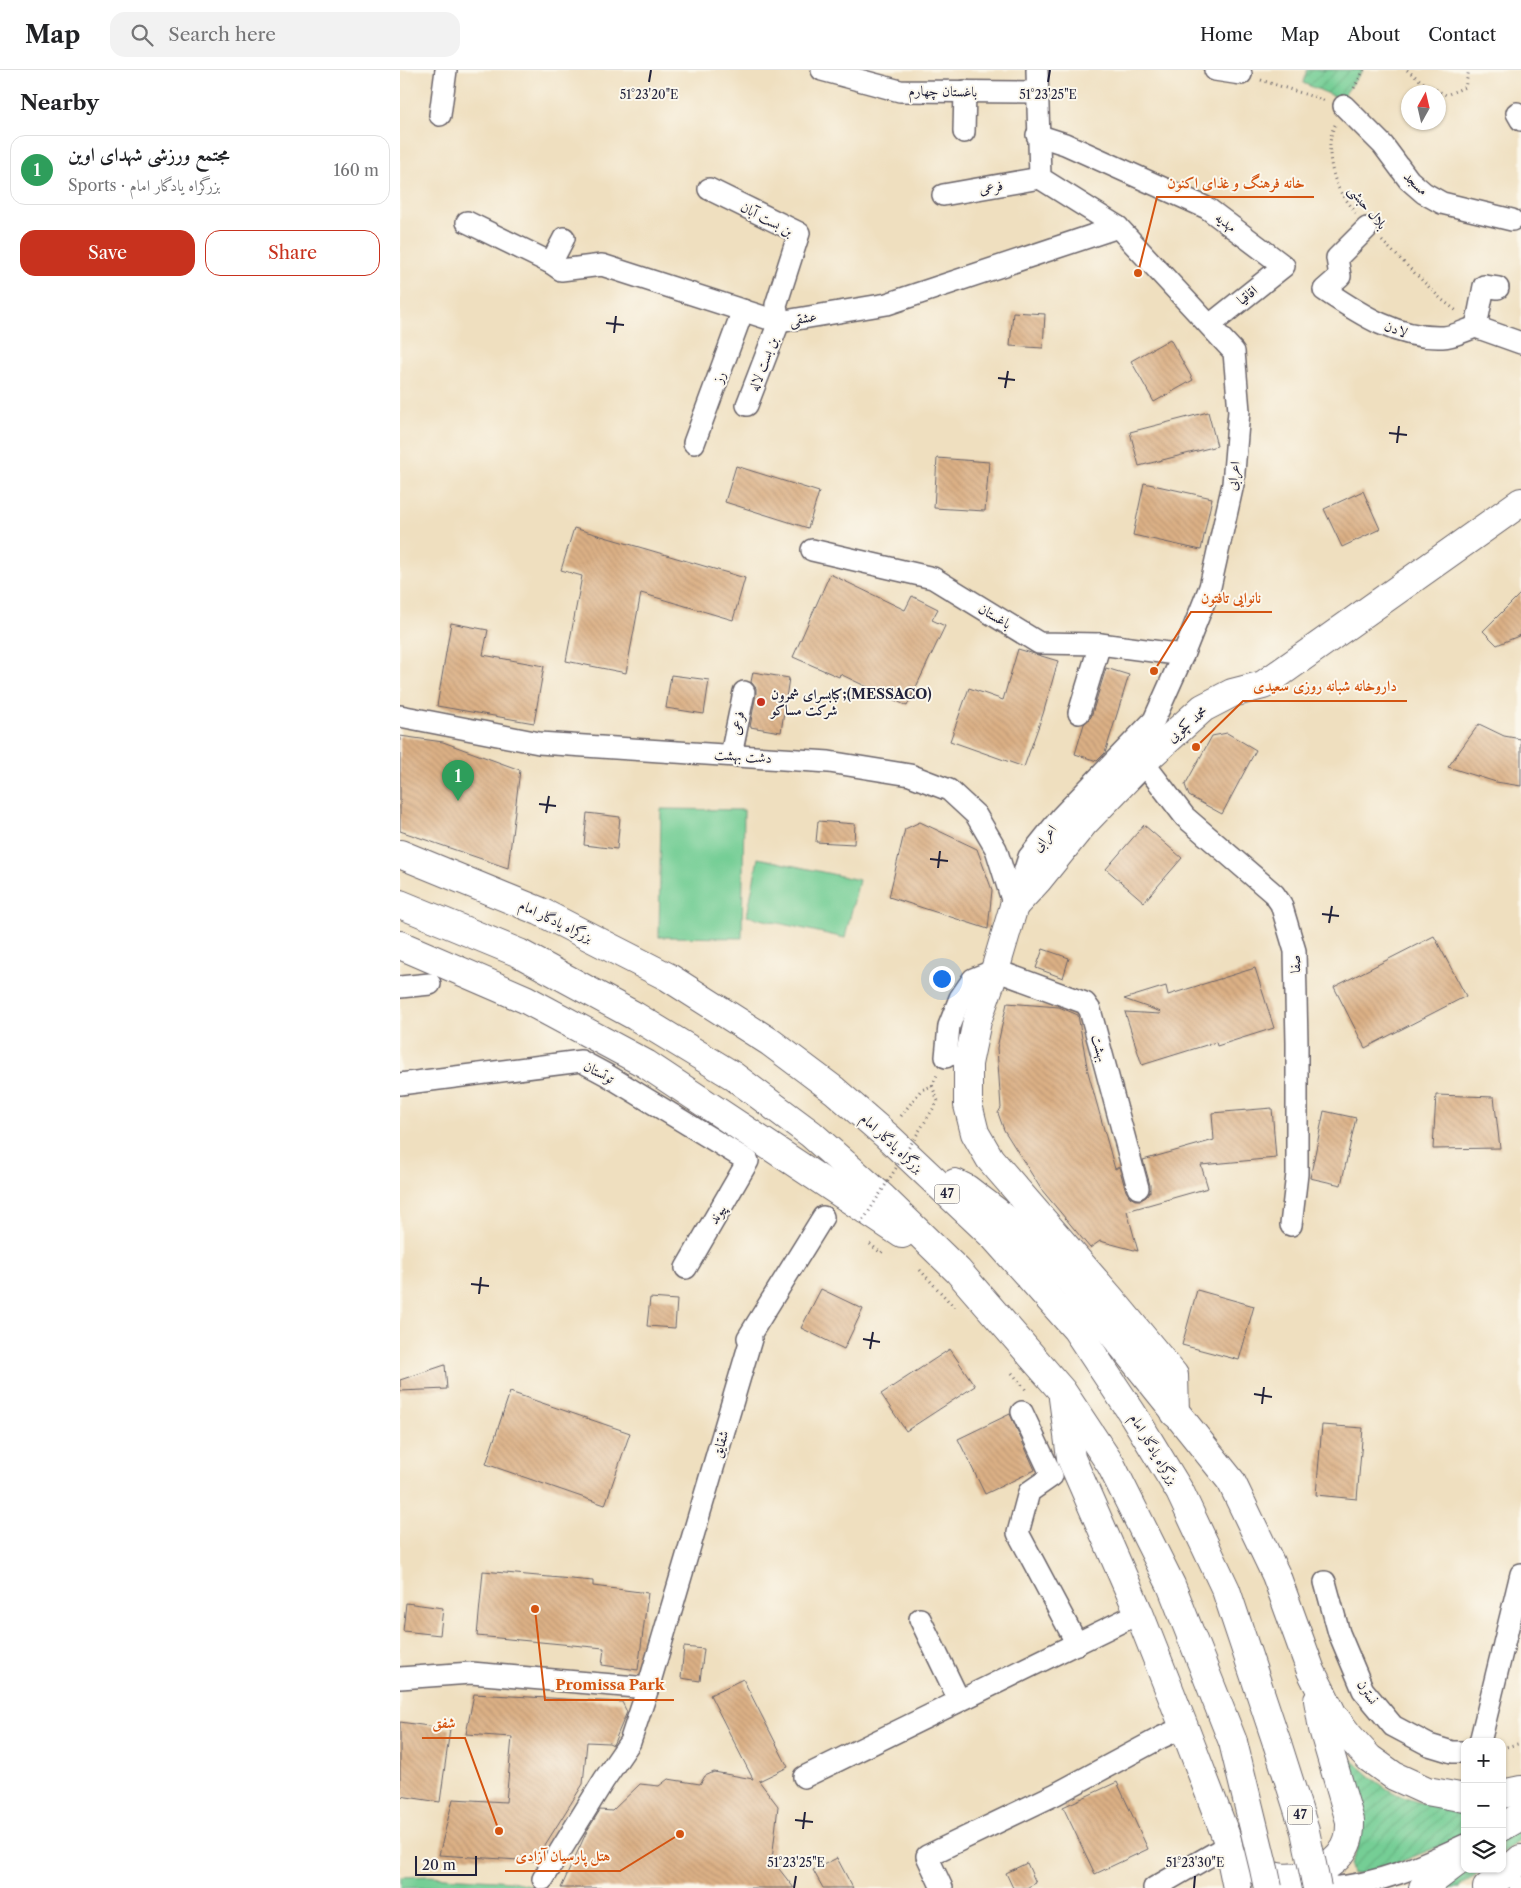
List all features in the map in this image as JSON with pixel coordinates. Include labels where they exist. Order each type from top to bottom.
[{"type":"main road","name":"محمد کچویی","points":[[1014,906],[1038,880],[1084,823],[1143,762],[1203,708],[1232,693],[1263,685],[1521,502]]},
{"type":"main road","name":"بزرگراه یادگار امام","points":[[400,854],[539,911],[668,977],[770,1042],[834,1090],[887,1136],[994,1237],[1076,1329],[1132,1413],[1180,1492],[1226,1590],[1305,1831],[1317,1888]]},
{"type":"main road","points":[[400,904],[519,953],[635,1016],[732,1075],[811,1134],[883,1198],[958,1271],[1062,1391],[1111,1465],[1172,1584],[1233,1742],[1268,1888]]},
{"type":"main road","points":[[1014,906],[995,970],[977,1021],[968,1064],[968,1105],[976,1132],[990,1159],[1174,1375],[1175,1412]]},
{"type":"main road","points":[[400,946],[525,999],[646,1064],[958,1271]]},
{"type":"main road","points":[[914,1162],[967,1189],[1019,1229],[1070,1282],[1232,1481],[1276,1575],[1311,1671],[1333,1715],[1349,1736],[1368,1758],[1394,1776],[1427,1791],[1461,1797]]},
{"type":"main road","points":[[1062,1391],[1072,1458],[1139,1613],[1227,1839],[1237,1888]]},
{"type":"main road","points":[[1227,1839],[1243,1862],[1262,1873],[1280,1878],[1300,1877],[1319,1870],[1334,1861],[1345,1848],[1350,1834],[1350,1820],[1323,1729],[1311,1671]]},
{"type":"main road","points":[[1506,1793],[1521,1790]]},
{"type":"main road","points":[[1506,1825],[1521,1816]]},
{"type":"main road","points":[[1423,1888],[1461,1859]]},
{"type":"main road","points":[[1487,1888],[1521,1859]]},
{"type":"street","points":[[440,115],[446,70]]},
{"type":"street","name":"باغستان چهارم","points":[[822,70],[900,91],[1037,92]]},
{"type":"street","points":[[1037,70],[1040,178]]},
{"type":"street","points":[[1215,70],[1241,74]]},
{"type":"street","points":[[964,132],[965,91]]},
{"type":"street","name":"مسجد","points":[[1344,106],[1383,145],[1409,180],[1424,193],[1442,203],[1512,220]]},
{"type":"street","name":"مهدیه","points":[[1038,135],[1065,144],[1207,208],[1284,266]]},
{"type":"street","name":"فرعی","points":[[943,195],[1040,178]]},
{"type":"street","name":"اعرابی","points":[[1014,906],[1029,857],[1061,817],[1154,720],[1183,655],[1210,587],[1233,484],[1239,411],[1234,352],[1118,227],[1040,178]]},
{"type":"street","name":"بن بست آبان","points":[[709,189],[799,233],[776,305],[779,322]]},
{"type":"street","name":"عشقی","points":[[467,222],[551,263],[561,270],[602,265],[779,322],[887,304],[1118,227]]},
{"type":"street","name":"لادن","points":[[1367,228],[1337,258],[1340,276],[1324,290],[1364,317],[1411,336],[1444,337],[1476,327]]},
{"type":"street","points":[[551,263],[564,238]]},
{"type":"street","name":"اقاقیا","points":[[1210,325],[1284,266]]},
{"type":"street","points":[[1498,288],[1484,286],[1476,327],[1521,344]]},
{"type":"street","name":"رز","points":[[694,444],[743,310]]},
{"type":"street","name":"بن بست لاله","points":[[747,405],[779,322]]},
{"type":"street","name":"باغستان","points":[[812,550],[934,578],[1039,643],[1100,644],[1183,655]]},
{"type":"street","points":[[1079,713],[1100,644]]},
{"type":"street","name":"فرعی","points":[[731,755],[744,692]]},
{"type":"street","name":"دشت بهشت","points":[[400,716],[539,743],[829,762],[910,775],[949,790],[976,815],[996,849],[1014,906]]},
{"type":"street","name":"صفا","points":[[1143,762],[1185,817],[1274,894],[1281,904],[1293,942],[1297,1043],[1297,1174],[1291,1224]]},
{"type":"street","points":[[946,1057],[949,1026],[960,998],[973,979],[995,970]]},
{"type":"street","name":"بهشت","points":[[995,970],[1085,1003],[1090,1010],[1138,1188]]},
{"type":"street","points":[[400,987],[430,984]]},
{"type":"street","name":"توتستان","points":[[400,1084],[581,1061],[748,1160]]},
{"type":"street","name":"پیوند","points":[[686,1268],[748,1160]]},
{"type":"street","name":"شقایق","points":[[544,1879],[604,1780],[630,1742],[648,1688],[751,1339],[748,1338],[823,1217]]},
{"type":"street","points":[[1022,1412],[1052,1476],[1029,1492],[1018,1533],[1077,1644]]},
{"type":"street","points":[[1481,1738],[1521,1574]]},
{"type":"street","name":"نسترن","points":[[1324,1582],[1339,1633],[1363,1690],[1393,1726],[1429,1745],[1452,1752],[1461,1752]]},
{"type":"street","points":[[804,1777],[1139,1613]]},
{"type":"street","points":[[920,1619],[959,1700]]},
{"type":"street","points":[[400,1678],[471,1673],[648,1688]]},
{"type":"street","points":[[942,1888],[927,1856],[1056,1794],[1160,1738],[1184,1728]]},
{"type":"street","points":[[1154,1888],[1220,1850],[1227,1839]]},
{"type":"street","points":[[1330,1888],[1356,1886],[1398,1874],[1461,1847]]},
{"type":"path","name":"بلال حبشی","points":[[1364,70],[1330,133],[1329,145],[1338,188],[1367,228],[1441,299],[1476,327]]},
{"type":"path","points":[[1408,70],[1425,84],[1446,95],[1465,88],[1469,70]]},
{"type":"path","points":[[1241,74],[1344,106]]},
{"type":"path","points":[[861,1224],[938,1102],[932,1086],[921,1090],[897,1122]]},
{"type":"path","points":[[1506,1747],[1521,1743]]},
{"type":"green space","points":[[1307,70],[1363,70],[1341,99],[1303,83]]},
{"type":"green space","points":[[661,809],[744,810],[742,938],[659,937]]},
{"type":"green space","points":[[758,858],[859,880],[845,938],[747,916]]},
{"type":"green space","points":[[1337,1746],[1371,1777],[1392,1792],[1422,1803],[1461,1809],[1461,1838],[1375,1872],[1352,1874],[1350,1866],[1359,1843]]},
{"type":"green space","points":[[1521,1823],[1521,1840],[1506,1850],[1506,1832]]},
{"type":"green space","points":[[1461,1872],[1478,1873],[1459,1888],[1437,1888]]},
{"type":"green space","points":[[429,1876],[512,1881],[541,1888],[400,1888],[400,1877]]},
{"type":"building","points":[[1013,312],[1045,314],[1043,348],[1010,346]]},
{"type":"building","points":[[1170,339],[1193,380],[1154,402],[1131,361]]},
{"type":"building","points":[[1208,412],[1217,446],[1139,466],[1130,432]]},
{"type":"building","points":[[937,458],[989,462],[985,511],[934,508]]},
{"type":"building","points":[[736,466],[819,492],[808,528],[725,502]]},
{"type":"building","points":[[1144,483],[1212,498],[1201,550],[1133,535]]},
{"type":"building","points":[[1363,491],[1380,529],[1342,547],[1324,509]]},
{"type":"building","points":[[574,528],[745,578],[733,620],[641,593],[626,673],[566,661],[582,576],[561,570]]},
{"type":"building","points":[[830,574],[905,610],[912,596],[938,609],[932,620],[945,626],[907,706],[840,674],[839,677],[793,657]]},
{"type":"building","points":[[1521,593],[1521,635],[1497,645],[1483,631]]},
{"type":"building","points":[[451,623],[488,630],[483,655],[544,666],[534,723],[437,706]]},
{"type":"building","points":[[1018,649],[1058,661],[1043,714],[1024,767],[950,741],[969,688],[1003,700]]},
{"type":"building","points":[[1106,668],[1129,675],[1105,753],[1097,761],[1075,754],[1084,724],[1091,717]]},
{"type":"building","points":[[753,672],[789,678],[781,732],[750,727],[756,694],[756,688],[751,682]]},
{"type":"building","points":[[671,675],[709,680],[704,714],[666,708]]},
{"type":"building","points":[[1479,724],[1504,736],[1521,739],[1521,786],[1496,782],[1448,767]]},
{"type":"building","points":[[1227,733],[1256,750],[1222,814],[1189,796],[1185,785],[1212,736]]},
{"type":"building","points":[[400,736],[443,742],[520,770],[508,868],[400,831]]},
{"type":"building","points":[[587,813],[620,817],[617,849],[584,845]]},
{"type":"building","points":[[818,821],[855,824],[854,844],[816,842]]},
{"type":"building","points":[[920,822],[977,849],[992,890],[988,929],[889,897],[905,829]]},
{"type":"building","points":[[1144,825],[1182,858],[1144,902],[1106,869]]},
{"type":"building","points":[[1434,936],[1466,996],[1365,1048],[1334,987]]},
{"type":"building","points":[[1043,949],[1069,958],[1063,978],[1036,968]]},
{"type":"building","points":[[1255,968],[1274,1028],[1217,1046],[1216,1042],[1142,1065],[1125,1012],[1160,1014],[1161,1012],[1124,999],[1166,986],[1168,995]]},
{"type":"building","points":[[1007,1003],[1059,1007],[1078,1015],[1088,1072],[1115,1169],[1119,1167],[1126,1191],[1135,1200],[1141,1200],[1150,1192],[1143,1160],[1214,1140],[1212,1113],[1272,1108],[1276,1158],[1201,1165],[1208,1188],[1127,1211],[1138,1251],[1100,1241],[1090,1248],[1041,1189],[1004,1130],[998,1113],[1001,1108],[997,1048]]},
{"type":"building","points":[[1436,1095],[1494,1097],[1500,1148],[1433,1149]]},
{"type":"building","points":[[1324,1111],[1356,1118],[1341,1185],[1310,1178]]},
{"type":"building","points":[[821,1289],[863,1309],[844,1349],[801,1328]]},
{"type":"building","points":[[1197,1290],[1254,1306],[1239,1360],[1182,1345]]},
{"type":"building","points":[[650,1298],[677,1300],[675,1328],[647,1326]]},
{"type":"building","points":[[950,1349],[975,1386],[906,1431],[881,1394]]},
{"type":"building","points":[[445,1365],[447,1389],[400,1391],[400,1380]]},
{"type":"building","points":[[510,1392],[630,1433],[605,1505],[486,1464]]},
{"type":"building","points":[[1010,1414],[1035,1470],[985,1494],[958,1439]]},
{"type":"building","points":[[1322,1425],[1363,1428],[1357,1499],[1316,1495]]},
{"type":"building","points":[[483,1571],[593,1581],[593,1586],[648,1593],[638,1670],[602,1665],[604,1648],[477,1636]]},
{"type":"building","points":[[406,1603],[443,1608],[440,1635],[403,1631]]},
{"type":"building","points":[[684,1647],[704,1649],[700,1681],[681,1678]]},
{"type":"building","points":[[743,1679],[788,1767],[759,1781],[778,1806],[772,1860],[794,1888],[561,1888],[587,1831],[600,1810],[612,1811],[640,1784],[659,1786],[668,1779],[700,1784],[705,1776],[714,1772],[753,1779],[710,1695]]},
{"type":"building","points":[[474,1694],[622,1702],[627,1712],[613,1745],[609,1743],[587,1742],[583,1784],[535,1861],[439,1855],[453,1799],[506,1802],[512,1737],[466,1734]]},
{"type":"building","points":[[400,1722],[450,1729],[440,1802],[400,1796]]},
{"type":"building","points":[[1117,1782],[1148,1849],[1095,1874],[1063,1807]]},
{"type":"building","points":[[837,1858],[853,1888],[823,1888],[813,1870]]},
{"type":"building","points":[[1027,1863],[1036,1883],[1026,1888],[1013,1888],[1006,1873]]},
{"type":"place","name":"خانه فرهنگ و غذای اکنون","points":[[1138,273]]},
{"type":"place","name":"نانوایی تافتون","points":[[1154,671]]},
{"type":"place","name":"کبابسرای شمرون;(MESSACO) شرکت مساکو","points":[[761,702]]},
{"type":"place","name":"داروخانه شبانه روزی سعیدی","points":[[1196,747]]},
{"type":"place","name":"مجتمع ورزشی شهدای اوین","points":[[458,801]]},
{"type":"place","name":"Promissa Park","points":[[535,1609]]},
{"type":"place","name":"شفق","points":[[499,1831]]},
{"type":"place","name":"هتل پارسیان آزادی","points":[[680,1834]]}]
